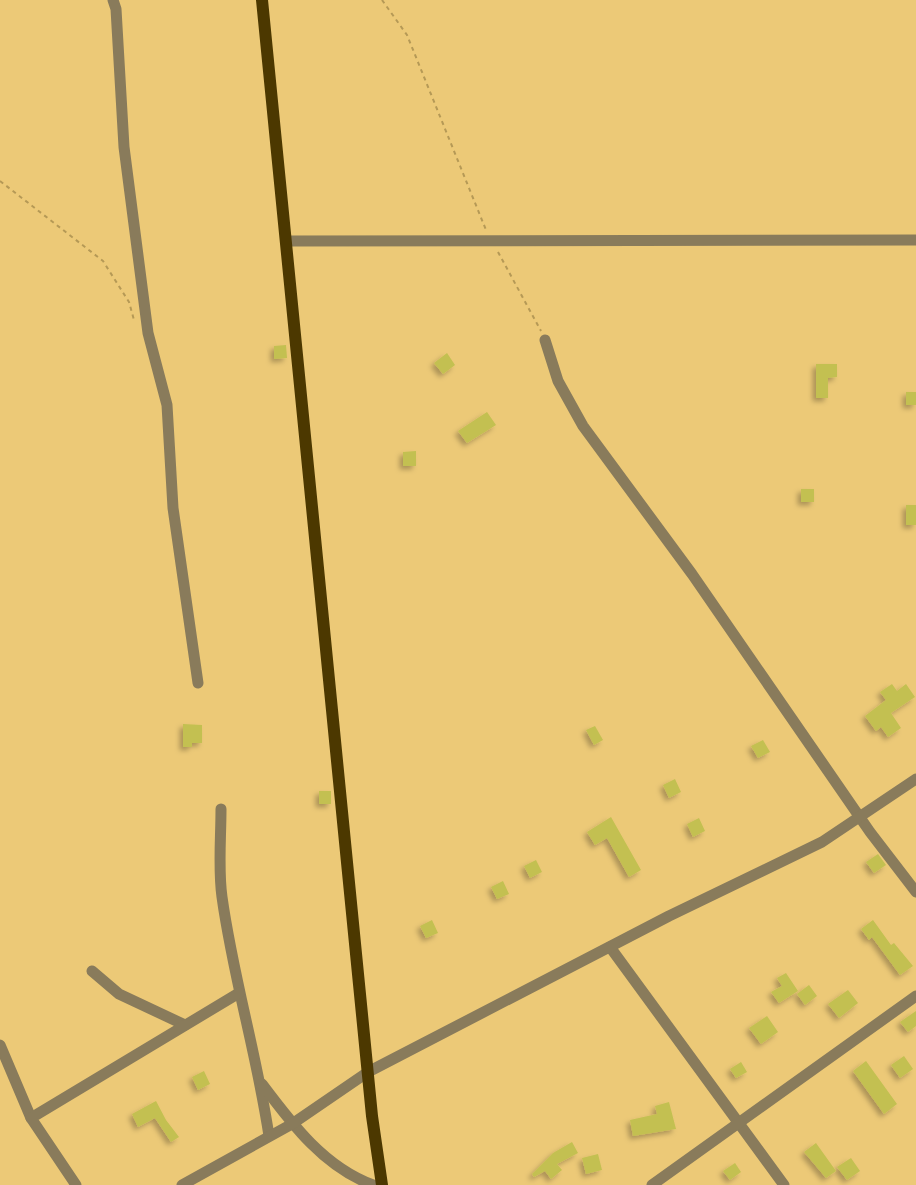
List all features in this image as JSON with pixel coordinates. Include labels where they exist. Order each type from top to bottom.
[{"type":"main road","points":[[262,0],[368,1072],[382,1185]]},
{"type":"street","points":[[113,0],[116,9],[124,147],[148,333],[168,405],[173,508],[198,683]]},
{"type":"street","points":[[286,241],[916,240]]},
{"type":"street","points":[[545,340],[558,381],[583,426],[692,574],[860,818],[916,892]]},
{"type":"street","points":[[182,1185],[292,1124],[368,1072],[610,946],[822,842],[916,779]]},
{"type":"street","points":[[221,809],[222,895],[239,993],[260,1080],[269,1136]]},
{"type":"street","points":[[610,946],[784,1185]]},
{"type":"street","points":[[92,971],[120,994],[185,1025]]},
{"type":"street","points":[[31,1118],[239,993]]},
{"type":"street","points":[[652,1185],[916,996]]},
{"type":"street","points":[[0,1045],[31,1118],[76,1185]]},
{"type":"street","points":[[260,1080],[292,1124],[325,1156],[354,1178],[373,1185]]},
{"type":"path","points":[[382,0],[406,35],[483,225],[545,340]]},
{"type":"path","points":[[0,181],[103,261],[129,302],[135,325]]},
{"type":"building","points":[[286,345],[287,358],[274,359],[274,346]]},
{"type":"building","points":[[447,353],[455,365],[443,374],[434,363]]},
{"type":"building","points":[[816,364],[837,364],[837,377],[828,378],[828,398],[816,398]]},
{"type":"building","points":[[906,392],[916,392],[916,405],[906,405]]},
{"type":"building","points":[[487,412],[496,425],[467,443],[458,431]]},
{"type":"building","points":[[416,451],[416,466],[403,466],[403,452]]},
{"type":"building","points":[[801,489],[814,489],[814,502],[801,502]]},
{"type":"building","points":[[906,505],[916,505],[916,525],[906,525]]},
{"type":"building","points":[[892,684],[897,691],[906,684],[915,697],[891,713],[901,728],[888,737],[881,727],[876,731],[865,716],[886,700],[880,692]]},
{"type":"building","points":[[183,724],[202,725],[202,743],[192,743],[192,747],[183,747]]},
{"type":"building","points":[[595,726],[603,740],[594,745],[586,730]]},
{"type":"building","points":[[763,740],[770,752],[758,758],[751,746]]},
{"type":"building","points":[[675,779],[681,792],[669,798],[663,785]]},
{"type":"building","points":[[319,791],[331,791],[331,804],[319,804]]},
{"type":"building","points":[[611,817],[641,870],[629,877],[607,838],[595,845],[587,832]]},
{"type":"building","points":[[699,818],[705,831],[693,837],[687,824]]},
{"type":"building","points":[[878,854],[886,865],[874,873],[866,862]]},
{"type":"building","points":[[536,860],[542,872],[530,878],[524,866]]},
{"type":"building","points":[[503,881],[509,894],[497,899],[491,887]]},
{"type":"building","points":[[432,920],[438,933],[426,938],[420,926]]},
{"type":"building","points":[[873,920],[891,945],[894,943],[913,966],[900,975],[872,937],[869,940],[861,929]]},
{"type":"building","points":[[786,973],[798,991],[779,1003],[771,992],[782,986],[777,978]]},
{"type":"building","points":[[809,985],[817,996],[805,1005],[797,994]]},
{"type":"building","points":[[848,990],[858,1003],[839,1018],[828,1004]]},
{"type":"building","points":[[916,1011],[916,1026],[908,1032],[900,1022]]},
{"type":"building","points":[[767,1016],[778,1032],[761,1044],[749,1028]]},
{"type":"building","points":[[904,1056],[913,1069],[900,1078],[891,1065]]},
{"type":"building","points":[[866,1061],[897,1104],[884,1114],[853,1071]]},
{"type":"building","points":[[741,1062],[747,1072],[736,1078],[730,1069]]},
{"type":"building","points":[[204,1071],[210,1084],[198,1090],[192,1077]]},
{"type":"building","points":[[156,1101],[166,1120],[179,1137],[171,1142],[155,1118],[138,1127],[132,1114]]},
{"type":"building","points":[[669,1102],[676,1129],[633,1136],[630,1120],[657,1114],[655,1106]]},
{"type":"building","points":[[572,1142],[578,1153],[557,1164],[562,1170],[551,1179],[545,1171],[534,1177],[532,1174],[553,1153]]},
{"type":"building","points":[[816,1143],[836,1171],[826,1178],[804,1152]]},
{"type":"building","points":[[598,1154],[602,1170],[586,1174],[582,1158]]},
{"type":"building","points":[[851,1158],[860,1171],[847,1180],[837,1167]]},
{"type":"building","points":[[735,1163],[741,1172],[730,1180],[723,1171]]}]
